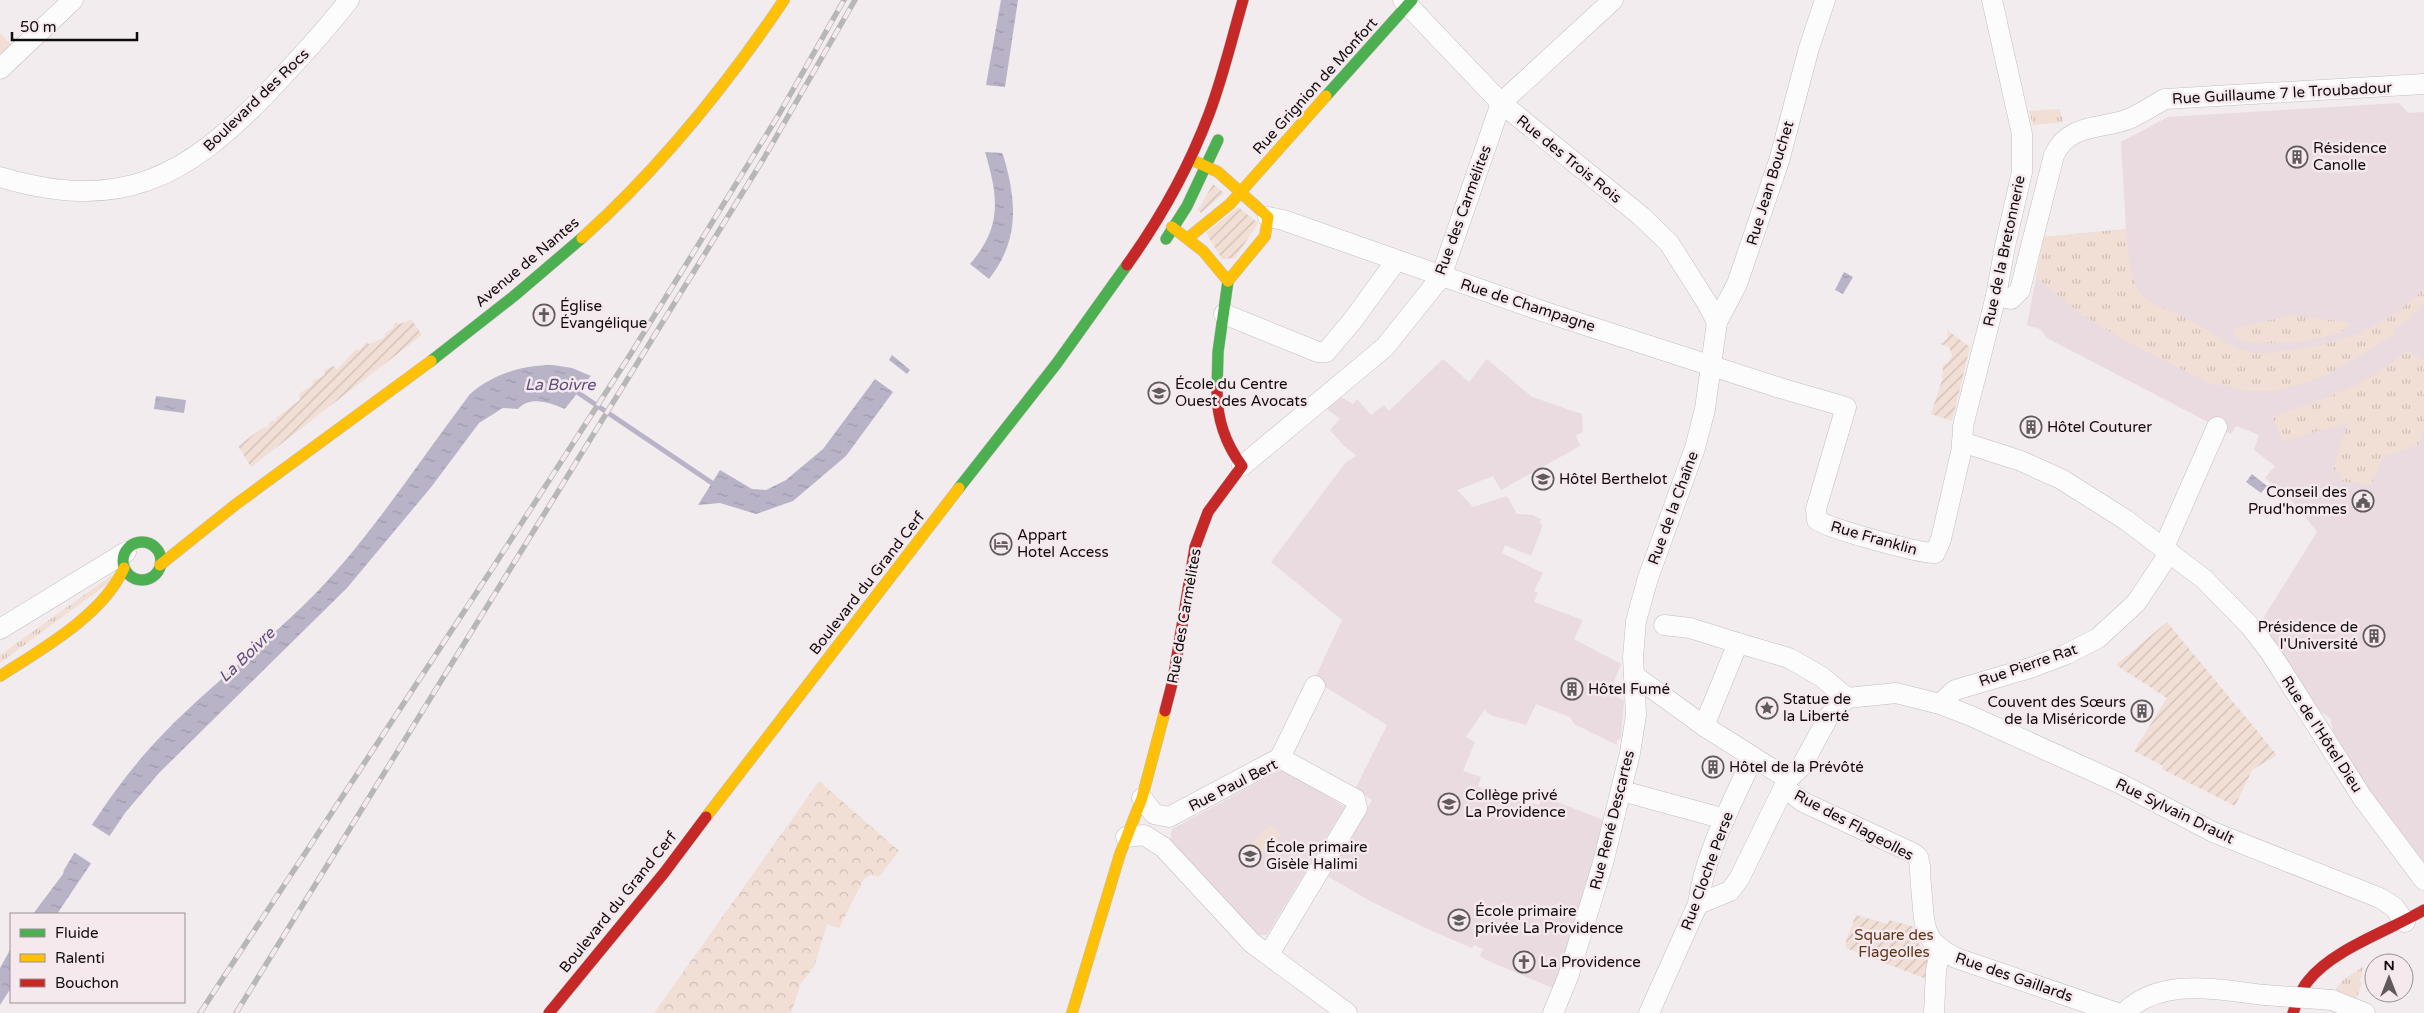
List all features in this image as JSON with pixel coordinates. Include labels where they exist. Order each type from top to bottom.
[{"type":"main road","name":"Avenue de Nantes","points":[[131,590],[155,575],[160,565],[242,498],[290,466],[530,284],[589,231],[652,168],[685,131],[754,45],[784,0]]},
{"type":"main road","name":"Boulevard du Grand Cerf","points":[[549,1013],[664,873],[768,734],[1057,363],[1158,219],[1189,159],[1209,114],[1242,0]]},
{"type":"main road","name":"Rue Grignion de Monfort","points":[[1188,238],[1230,204],[1407,2]]},
{"type":"main road","points":[[1160,248],[1174,228],[1207,167],[1222,128]]},
{"type":"main road","name":"Rue de Champagne","points":[[1189,159],[1218,172],[1268,217]]},
{"type":"main road","points":[[1242,466],[1235,459],[1224,437],[1216,394],[1224,314],[1228,281],[1265,236],[1268,227],[1268,217]]},
{"type":"main road","points":[[1158,219],[1188,238],[1221,268],[1228,281]]},
{"type":"main road","name":"Rue des Carmélites","points":[[1072,1013],[1126,837],[1142,798],[1173,680],[1195,547],[1208,512],[1220,492],[1242,466]]},
{"type":"main road","name":"Avenue de Nantes","points":[[191,525],[242,498]]},
{"type":"main road","points":[[93,610],[122,578],[125,560],[133,545],[166,538]]},
{"type":"main road","points":[[147,543],[158,553],[160,565]]},
{"type":"main road","points":[[125,560],[132,577],[145,580]]},
{"type":"main road","points":[[0,676],[28,658],[93,610],[119,597]]},
{"type":"main road","points":[[0,685],[28,658]]},
{"type":"main road","points":[[2293,1013],[2303,987],[2327,964],[2415,920],[2424,910]]},
{"type":"street","points":[[0,69],[73,0]]},
{"type":"street","name":"Boulevard des Rocs","points":[[0,177],[44,189],[84,192],[114,189],[163,176],[201,153],[234,126],[322,36],[349,0]]},
{"type":"street","name":"Rue Jean Bouchet","points":[[1712,364],[1717,322],[1737,284],[1770,187],[1809,48],[1825,0]]},
{"type":"street","name":"Rue de la Bretonnerie","points":[[1962,442],[1962,426],[1996,296],[2022,172],[2022,134],[1992,0]]},
{"type":"street","points":[[1501,104],[1610,1]]},
{"type":"street","name":"Rue des Trois Rois","points":[[1407,2],[1501,104],[1641,216],[1669,243],[1717,322]]},
{"type":"street","name":"Rue Guillaume 7 le Troubadour","points":[[1996,296],[2011,299],[2019,292],[2054,155],[2061,142],[2072,134],[2131,118],[2166,99],[2424,84]]},
{"type":"street","name":"Rue des Carmélites","points":[[1242,466],[1385,347],[1441,277],[1501,104]]},
{"type":"street","name":"Rue de Champagne","points":[[1268,217],[1283,220],[1441,277],[1712,364],[1780,388],[1846,407]]},
{"type":"street","points":[[1224,314],[1318,352],[1326,352],[1353,320],[1396,260]]},
{"type":"street","name":"Rue de la Chaîne","points":[[1636,620],[1648,578],[1695,448],[1705,409],[1712,364]]},
{"type":"street","name":"Rue Franklin","points":[[1846,407],[1816,509],[1817,520],[1829,525],[1919,551],[1935,553],[1940,539],[1962,442]]},
{"type":"street","name":"Rue Pierre Rat","points":[[1940,704],[1955,690],[2067,654],[2098,638],[2136,603],[2167,550],[2217,427]]},
{"type":"street","name":"Rue de l'Hôtel Dieu","points":[[1962,442],[2021,461],[2061,479],[2126,520],[2204,579],[2250,626],[2270,652],[2362,797],[2424,880]]},
{"type":"street","points":[[0,629],[125,560]]},
{"type":"street","name":"Rue René Descartes","points":[[1553,1013],[1568,977],[1622,791],[1636,715],[1633,657],[1636,620]]},
{"type":"street","points":[[1664,625],[1690,628],[1789,658],[1822,677],[1847,698],[1829,716],[1801,767],[1786,783],[1739,880],[1730,891],[1698,904]]},
{"type":"street","points":[[1704,726],[1738,643]]},
{"type":"street","points":[[1635,676],[1704,726],[1753,757],[1786,783]]},
{"type":"street","points":[[1280,758],[1315,686]]},
{"type":"street","name":"Rue Sylvain Drault","points":[[1847,698],[1896,693],[1940,704],[2086,768],[2213,832],[2380,898],[2415,920]]},
{"type":"street","name":"Rue Cloche Perse","points":[[1649,1013],[1698,904],[1700,885],[1725,819],[1753,757]]},
{"type":"street","name":"Rue Paul Bert","points":[[1142,798],[1154,814],[1162,818],[1169,818],[1280,758],[1355,799],[1357,808],[1269,954]]},
{"type":"street","name":"Rue des Flageolles","points":[[1786,783],[1803,802],[1918,857],[1923,925],[1929,938],[1940,949]]},
{"type":"street","points":[[1622,791],[1725,819]]},
{"type":"street","points":[[1126,837],[1144,835],[1163,847],[1252,943],[1347,1013]]},
{"type":"street","points":[[1934,1013],[1936,971],[1940,949]]},
{"type":"street","name":"Rue des Gaillards","points":[[1940,949],[1956,958],[2117,1013]]},
{"type":"street","points":[[2124,1013],[2141,999],[2158,991],[2191,988],[2332,1000],[2365,1013]]},
{"type":"shaded area","points":[[2399,103],[2408,113],[2424,112],[2424,868],[2334,743],[2331,719],[2317,709],[2259,625],[2317,532],[2295,504],[2265,478],[2275,466],[2254,450],[2259,435],[2236,426],[2231,434],[2047,338],[2040,329],[2027,325],[2044,237],[2126,229],[2121,142],[2168,117]]},
{"type":"shaded area","points":[[1443,359],[1469,382],[1487,359],[1532,397],[1582,414],[1583,432],[1576,435],[1580,446],[1501,490],[1493,476],[1457,490],[1473,507],[1507,496],[1517,514],[1532,515],[1541,519],[1540,524],[1543,525],[1531,556],[1505,545],[1502,553],[1543,573],[1534,591],[1538,593],[1534,602],[1583,620],[1574,639],[1621,664],[1610,692],[1624,701],[1621,738],[1617,740],[1617,745],[1574,724],[1570,717],[1536,704],[1526,725],[1493,716],[1486,712],[1485,709],[1466,737],[1475,742],[1463,771],[1481,777],[1478,787],[1531,805],[1532,803],[1539,805],[1542,796],[1606,821],[1555,989],[1486,960],[1480,956],[1483,949],[1474,945],[1472,948],[1432,931],[1372,902],[1327,876],[1372,800],[1355,789],[1387,725],[1314,680],[1342,620],[1271,562],[1346,462],[1357,456],[1344,446],[1330,430],[1340,419],[1327,409],[1341,397],[1353,404],[1357,399],[1371,415],[1384,405],[1389,411]]},
{"type":"shaded area","name":"École primaire Gisèle Halimi","points":[[1283,769],[1345,807],[1267,935],[1258,935],[1170,840],[1172,829]]},
{"type":"green space","points":[[0,33],[13,46],[0,57]]},
{"type":"green space","points":[[2060,109],[2063,122],[2033,125],[2029,111]]},
{"type":"green space","points":[[1213,184],[1224,193],[1201,213],[1198,210]]},
{"type":"green space","points":[[1238,207],[1258,223],[1235,258],[1222,259],[1206,233]]},
{"type":"green space","points":[[2126,229],[2131,269],[2134,280],[2143,297],[2190,320],[2234,347],[2248,352],[2265,353],[2302,349],[2341,340],[2377,325],[2409,302],[2424,288],[2424,302],[2413,315],[2395,328],[2395,334],[2329,374],[2274,391],[2245,391],[2224,385],[2211,384],[2126,341],[2082,315],[2036,277],[2044,237]]},
{"type":"green space","points":[[2291,315],[2346,322],[2351,325],[2333,335],[2303,341],[2259,343],[2241,339],[2232,334],[2234,329]]},
{"type":"green space","points":[[411,319],[422,335],[251,467],[238,446],[264,427],[267,428],[271,421],[276,421],[276,418],[300,400],[299,394],[312,385],[313,381],[325,375],[324,370],[334,366],[337,370],[356,349],[360,350],[366,342],[369,344],[384,338],[385,334],[394,327],[394,324],[397,322],[400,324]]},
{"type":"green space","points":[[1947,330],[1970,347],[1952,421],[1931,414],[1942,380],[1943,365],[1948,363],[1952,355],[1949,347],[1938,343],[1944,342],[1948,338]]},
{"type":"green space","points":[[2406,351],[2424,359],[2424,430],[2418,445],[2384,456],[2371,485],[2339,481],[2342,474],[2333,469],[2347,423],[2283,441],[2272,417],[2344,391],[2376,374]]},
{"type":"green space","points":[[112,575],[114,579],[0,663],[0,655]]},
{"type":"green space","points":[[2167,622],[2277,755],[2252,770],[2235,806],[2162,769],[2163,766],[2134,751],[2167,698],[2116,665]]},
{"type":"green space","points":[[819,781],[899,851],[879,877],[871,875],[864,879],[839,928],[827,924],[814,967],[801,983],[791,1013],[654,1013]]},
{"type":"green space","points":[[1271,825],[1281,835],[1252,862],[1242,851]]},
{"type":"green space","name":"Square des Flageolles","points":[[1856,915],[1888,924],[1889,920],[1915,927],[1913,936],[1922,947],[1926,956],[1929,980],[1846,948],[1846,941]]},
{"type":"green space","points":[[2364,966],[2360,981],[2362,983],[2356,1000],[2333,992],[2343,980]]},
{"type":"water","points":[[1001,0],[1018,0],[1005,87],[986,85]]},
{"type":"water","points":[[985,152],[1002,153],[1013,206],[1013,221],[1006,250],[999,265],[989,279],[970,264],[988,237],[995,210],[993,183]]},
{"type":"water","points":[[1844,272],[1853,277],[1843,294],[1835,290]]},
{"type":"water","points":[[892,355],[910,370],[907,374],[889,360]]},
{"type":"water","name":"La Boivre","points":[[541,365],[572,368],[591,376],[565,409],[553,404],[534,401],[528,402],[518,409],[503,408],[479,423],[432,486],[347,588],[159,773],[125,813],[58,913],[34,913],[63,874],[86,834],[122,781],[164,733],[280,628],[338,569],[377,520],[470,394],[498,376],[519,369]]},
{"type":"water","points":[[875,379],[893,392],[846,456],[793,501],[756,514],[720,503],[698,505],[720,470],[752,489],[766,490],[786,480],[823,449]]},
{"type":"water","points":[[156,396],[186,400],[184,413],[154,409]]},
{"type":"water","points":[[2252,474],[2267,486],[2261,493],[2246,482]]},
{"type":"water","points":[[10,950],[10,990],[0,1005],[0,968]]},
{"type":"pier","points":[[591,376],[593,377],[567,411],[565,409]]},
{"type":"pier","points":[[89,823],[111,837],[92,864],[72,851]]},
{"type":"waterway","name":"La Boivre","points":[[574,390],[718,487]]},
{"type":"railway","points":[[200,1013],[492,569],[630,355],[778,116],[844,0]]},
{"type":"railway","points":[[236,1013],[764,158],[855,0]]},
{"type":"traffic: fast","points":[[1326,96],[1412,0]]},
{"type":"traffic: fast","points":[[1166,239],[1187,206],[1218,140]]},
{"type":"traffic: fast","points":[[431,361],[514,296],[582,238]]},
{"type":"traffic: fast","points":[[959,488],[1057,363],[1127,265]]},
{"type":"traffic: fast","points":[[1217,391],[1218,352],[1228,281]]},
{"type":"traffic: fast","points":[[142,542],[155,548],[161,561],[155,574],[142,580],[129,574],[123,561],[129,548],[142,542]]},
{"type":"traffic: slow","points":[[582,238],[665,155],[739,64],[784,0]]},
{"type":"traffic: slow","points":[[1188,238],[1230,204],[1326,96]]},
{"type":"traffic: slow","points":[[1190,159],[1218,172],[1268,217],[1265,236],[1228,281]]},
{"type":"traffic: slow","points":[[1172,227],[1203,251],[1228,281]]},
{"type":"traffic: slow","points":[[160,565],[235,505],[431,361]]},
{"type":"traffic: slow","points":[[706,817],[959,488]]},
{"type":"traffic: slow","points":[[0,676],[70,630],[87,616],[102,601],[124,568]]},
{"type":"traffic: slow","points":[[1072,1013],[1120,854],[1142,798],[1165,711]]},
{"type":"traffic: jam","points":[[1127,265],[1173,192],[1201,134],[1219,86],[1243,0]]},
{"type":"traffic: jam","points":[[1165,711],[1173,680],[1195,547],[1208,512],[1242,466],[1231,449],[1223,431],[1217,402],[1217,391]]},
{"type":"traffic: jam","points":[[549,1013],[664,873],[706,817]]},
{"type":"traffic: jam","points":[[2293,1013],[2305,985],[2332,959],[2362,941],[2424,910]]},
{"type":"place","name":"Résidence Canolle","points":[[2297,157]]},
{"type":"place","name":"Église Évangélique","points":[[544,315]]},
{"type":"place","name":"École du Centre Ouest des Avocats","points":[[1159,393]]},
{"type":"place","name":"Hôtel Couturer","points":[[2031,427]]},
{"type":"place","name":"Hôtel Berthelot","points":[[1543,479]]},
{"type":"place","name":"Conseil des Prud'hommes","points":[[2363,501]]},
{"type":"place","name":"Appart Hotel Access","points":[[1001,544]]},
{"type":"place","name":"Présidence de l'Université","points":[[2374,636]]},
{"type":"place","name":"Hôtel Fumé","points":[[1572,689]]},
{"type":"place","name":"Statue de la Liberté","points":[[1767,708]]},
{"type":"place","name":"Couvent des Sœurs de la Miséricorde","points":[[2142,711]]},
{"type":"place","name":"Hôtel de la Prévôté","points":[[1713,767]]},
{"type":"place","name":"Collège privé La Providence","points":[[1449,804]]},
{"type":"place","name":"École primaire Gisèle Halimi","points":[[1250,856]]},
{"type":"place","name":"École primaire privée La Providence","points":[[1459,920]]},
{"type":"place","name":"La Providence","points":[[1524,962]]}]
